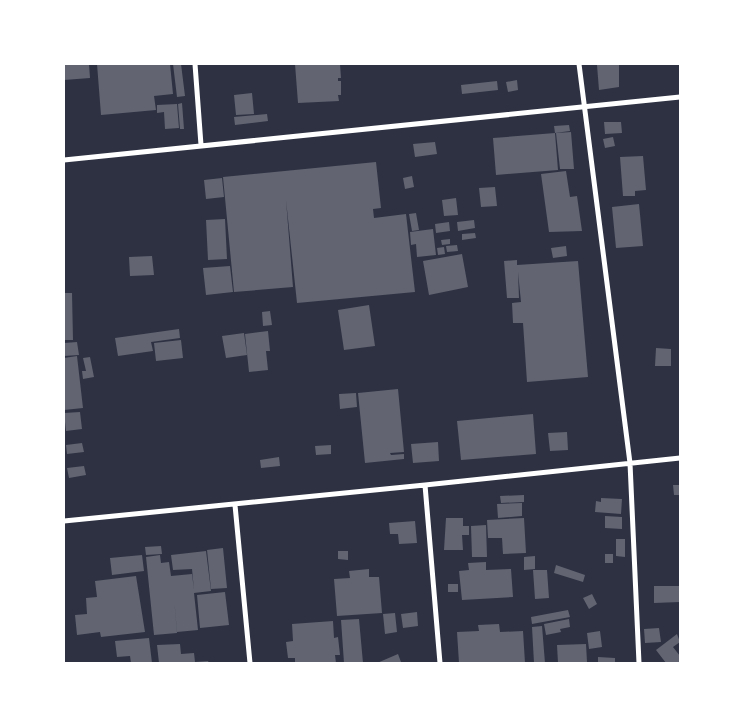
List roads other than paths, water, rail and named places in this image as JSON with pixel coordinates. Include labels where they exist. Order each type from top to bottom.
[{"type":"street","points":[[195,64],[201,145]]},
{"type":"street","points":[[579,64],[630,463],[639,663]]},
{"type":"street","points":[[64,160],[680,97]]},
{"type":"street","points":[[64,521],[425,486],[680,458]]},
{"type":"street","points":[[425,486],[440,663]]},
{"type":"street","points":[[235,504],[250,663]]}]
